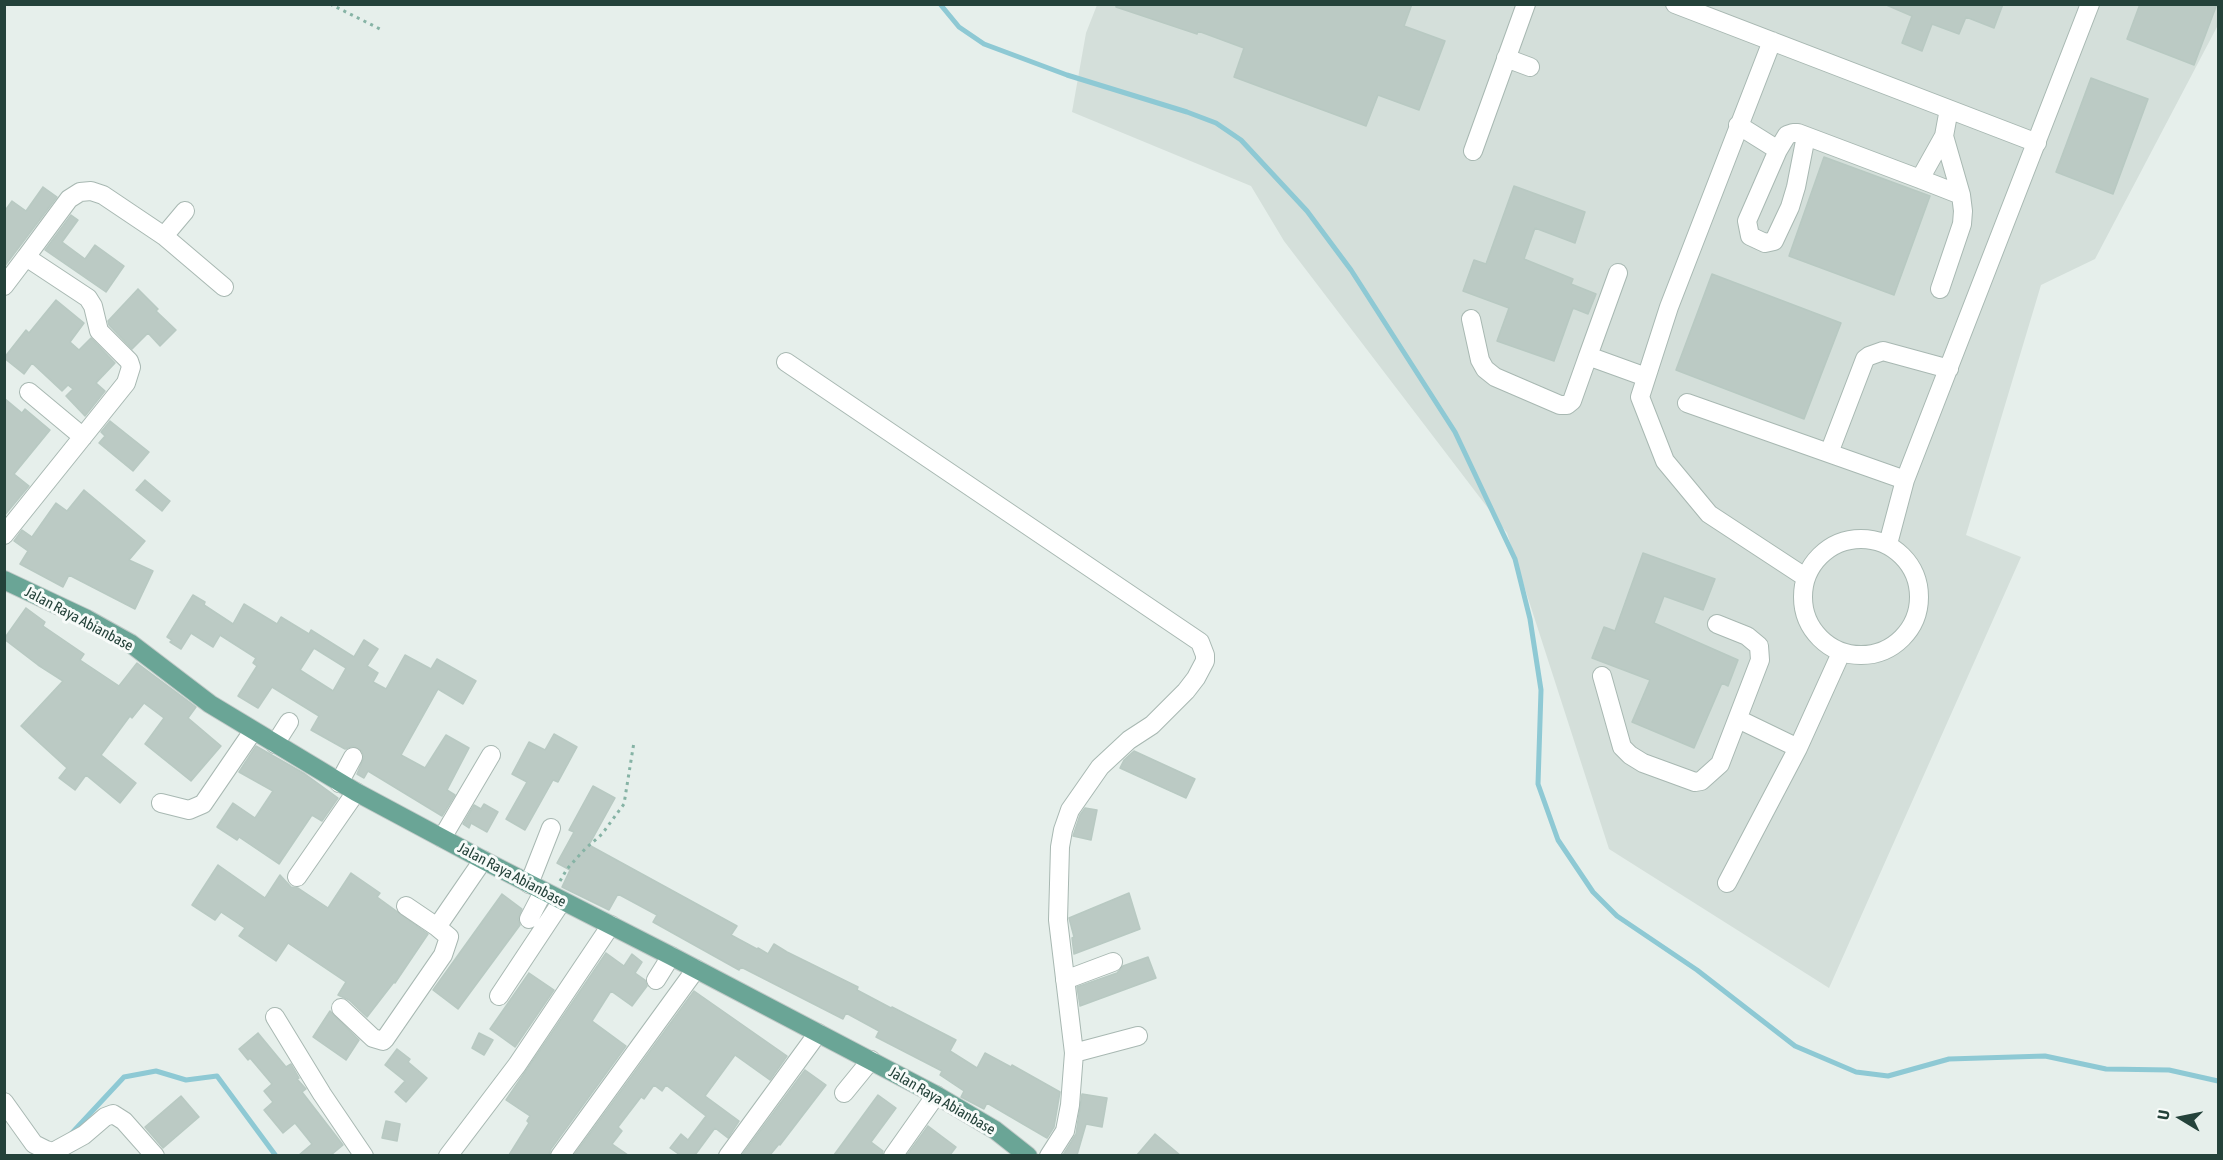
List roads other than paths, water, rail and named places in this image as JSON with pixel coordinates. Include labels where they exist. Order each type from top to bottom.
[{"type":"main road","name":"Jalan Raya Abianbase","points":[[4,580],[87,619],[130,643],[210,704],[339,783],[936,1095],[994,1130],[1028,1155]]},
{"type":"street","points":[[1473,151],[1526,4]]},
{"type":"street","points":[[1675,4],[2037,143]]},
{"type":"street","points":[[1888,544],[1905,480],[2090,4]]},
{"type":"street","points":[[1772,41],[1669,307],[1640,397],[1665,461],[1709,514],[1805,577]]},
{"type":"street","points":[[1506,58],[1530,67]]},
{"type":"street","points":[[1920,179],[1944,136],[1949,109]]},
{"type":"street","points":[[1738,125],[1778,150]]},
{"type":"street","points":[[1806,136],[1790,207],[1774,241],[1765,243],[1750,236],[1747,221],[1778,150],[1790,134],[1795,133],[1806,136],[1961,195]]},
{"type":"street","points":[[1940,289],[1962,224],[1961,195],[1944,136]]},
{"type":"street","points":[[4,286],[69,199],[80,192],[91,191],[104,195],[164,236],[224,287]]},
{"type":"street","points":[[164,236],[185,211]]},
{"type":"street","points":[[4,535],[126,383],[131,373],[129,361],[99,330],[93,306],[87,298],[26,257]]},
{"type":"street","points":[[1471,319],[1480,360],[1485,369],[1495,377],[1560,405],[1567,405],[1572,401],[1618,273]]},
{"type":"street","points":[[1829,453],[1865,359],[1869,356],[1883,351],[1949,369]]},
{"type":"street","points":[[1588,356],[1646,377]]},
{"type":"street","points":[[786,362],[1200,642],[1205,655],[1205,661],[1196,678],[1152,725],[1129,740],[1100,767],[1070,810],[1063,830],[1060,847],[1058,920],[1074,1053],[1070,1105],[1065,1131],[1049,1155]]},
{"type":"street","points":[[29,392],[83,437]]},
{"type":"street","points":[[1687,403],[1905,480]]},
{"type":"street","points":[[1856,537],[1888,544],[1913,568],[1920,603],[1906,635],[1876,654],[1841,653],[1816,636],[1803,608],[1805,577],[1825,550],[1856,537]]},
{"type":"street","points":[[1602,676],[1622,747],[1643,763],[1695,782],[1701,781],[1720,764],[1760,660],[1759,646],[1748,636],[1717,624]]},
{"type":"street","points":[[1728,883],[1798,748],[1841,653]]},
{"type":"street","points":[[1738,719],[1798,748]]},
{"type":"street","points":[[275,744],[289,722]]},
{"type":"street","points":[[161,803],[189,810],[194,810],[202,804],[244,748],[253,731]]},
{"type":"street","points":[[442,838],[490,755]]},
{"type":"street","points":[[339,783],[353,757]]},
{"type":"street","points":[[297,877],[356,792]]},
{"type":"street","points":[[499,996],[547,893],[552,828]]},
{"type":"street","points":[[437,927],[483,860]]},
{"type":"street","points":[[529,919],[547,893]]},
{"type":"street","points":[[341,1008],[373,1038],[383,1041],[443,956],[449,937],[406,906]]},
{"type":"street","points":[[448,1155],[517,1065],[610,925]]},
{"type":"street","points":[[656,980],[671,956]]},
{"type":"street","points":[[1065,980],[1113,962]]},
{"type":"street","points":[[560,1155],[696,969]]},
{"type":"street","points":[[275,1017],[322,1094],[364,1155]]},
{"type":"street","points":[[728,1155],[819,1033]]},
{"type":"street","points":[[1074,1053],[1138,1036]]},
{"type":"street","points":[[844,1093],[871,1060]]},
{"type":"street","points":[[893,1155],[936,1095]]},
{"type":"street","points":[[4,1102],[34,1144],[46,1150],[53,1152],[74,1141],[105,1117],[113,1114],[124,1121],[155,1155]]},
{"type":"waterway","points":[[940,4],[959,27],[984,44],[1067,75],[1216,123],[1241,140],[1307,211],[1351,270],[1455,432],[1515,559],[1530,619],[1541,690],[1538,784],[1558,840],[1593,892],[1617,916],[1697,970],[1795,1046],[1856,1072],[1888,1076],[1949,1059],[2045,1056],[2106,1069],[2169,1070],[2218,1081]]},
{"type":"waterway","points":[[70,1135],[124,1077],[156,1071],[186,1080],[217,1076],[276,1156]]}]
